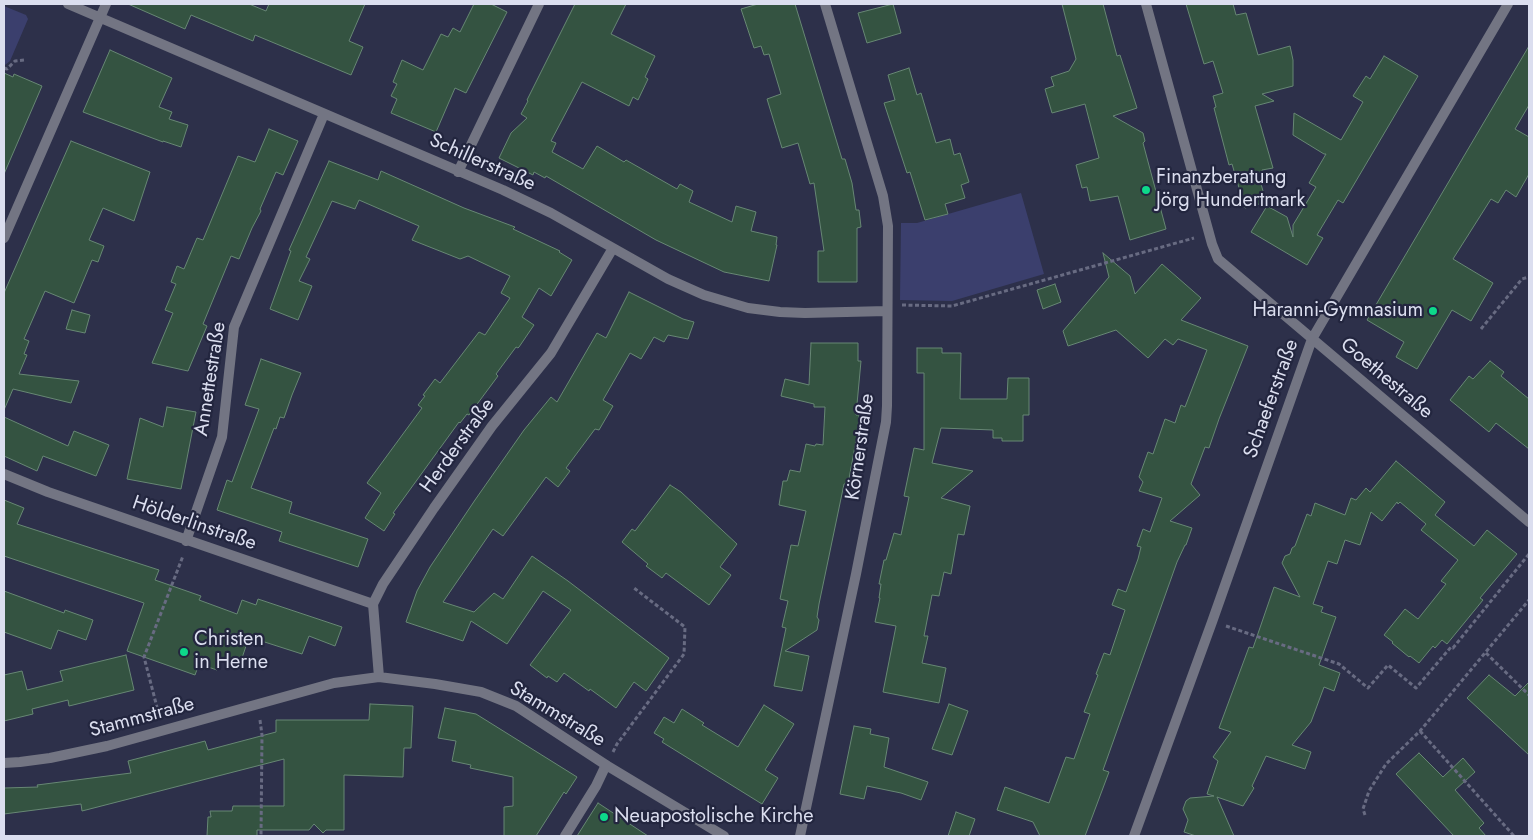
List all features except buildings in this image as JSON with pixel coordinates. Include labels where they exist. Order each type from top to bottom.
[{"type":"street","name":"Schillerstraße","points":[[68,4],[503,190],[551,213],[668,279],[704,295],[748,308],[805,313],[888,311]]},
{"type":"street","points":[[4,238],[106,4]]},
{"type":"street","points":[[458,172],[539,4]]},
{"type":"street","name":"Körnerstraße","points":[[800,836],[856,574],[886,422],[888,226],[883,196],[825,4]]},
{"type":"street","name":"Goethestraße","points":[[1146,4],[1209,234],[1218,259],[1529,522]]},
{"type":"street","name":"Schaeferstraße","points":[[1134,836],[1312,339],[1508,4]]},
{"type":"street","name":"Annettestraße","points":[[186,540],[222,437],[234,327],[324,114]]},
{"type":"street","name":"Herderstraße","points":[[379,678],[374,604],[383,584],[492,426],[551,353],[613,248]]},
{"type":"street","name":"Hölderlinstraße","points":[[4,474],[48,492],[374,604]]},
{"type":"street","name":"Stammstraße","points":[[4,763],[50,758],[107,746],[334,683],[379,678],[435,684],[481,692],[516,706],[606,765],[724,836]]},
{"type":"street","points":[[565,836],[596,786],[606,765]]},
{"type":"path","points":[[4,68],[7,69],[15,61],[24,60]]},
{"type":"path","points":[[888,311],[900,305],[952,306],[1209,234]]},
{"type":"path","points":[[1481,329],[1522,279],[1529,277]]},
{"type":"path","points":[[1212,622],[1339,664],[1368,688],[1388,664],[1416,688],[1452,648],[1529,554]]},
{"type":"path","points":[[163,731],[144,657],[177,571]]},
{"type":"path","points":[[606,765],[617,744],[684,654],[685,627],[634,588]]},
{"type":"path","points":[[1366,814],[1363,809],[1369,790],[1386,764],[1420,731],[1529,600]]},
{"type":"path","points":[[1486,653],[1529,695]]},
{"type":"path","points":[[258,704],[262,735],[261,836]]},
{"type":"path","points":[[1420,731],[1514,836]]},
{"type":"shaded area","points":[[4,6],[26,15],[28,19],[10,61],[5,65],[4,64]]},
{"type":"shaded area","points":[[1021,193],[1044,274],[952,301],[900,300],[901,223],[917,223]]},
{"type":"place","name":"Finanzberatung Jörg Hundertmark","points":[[1146,190]]},
{"type":"place","name":"Haranni-Gymnasium","points":[[1433,311]]},
{"type":"place","name":"Christen in Herne","points":[[184,652]]},
{"type":"place","name":"Neuapostolische Kirche","points":[[604,817]]}]
